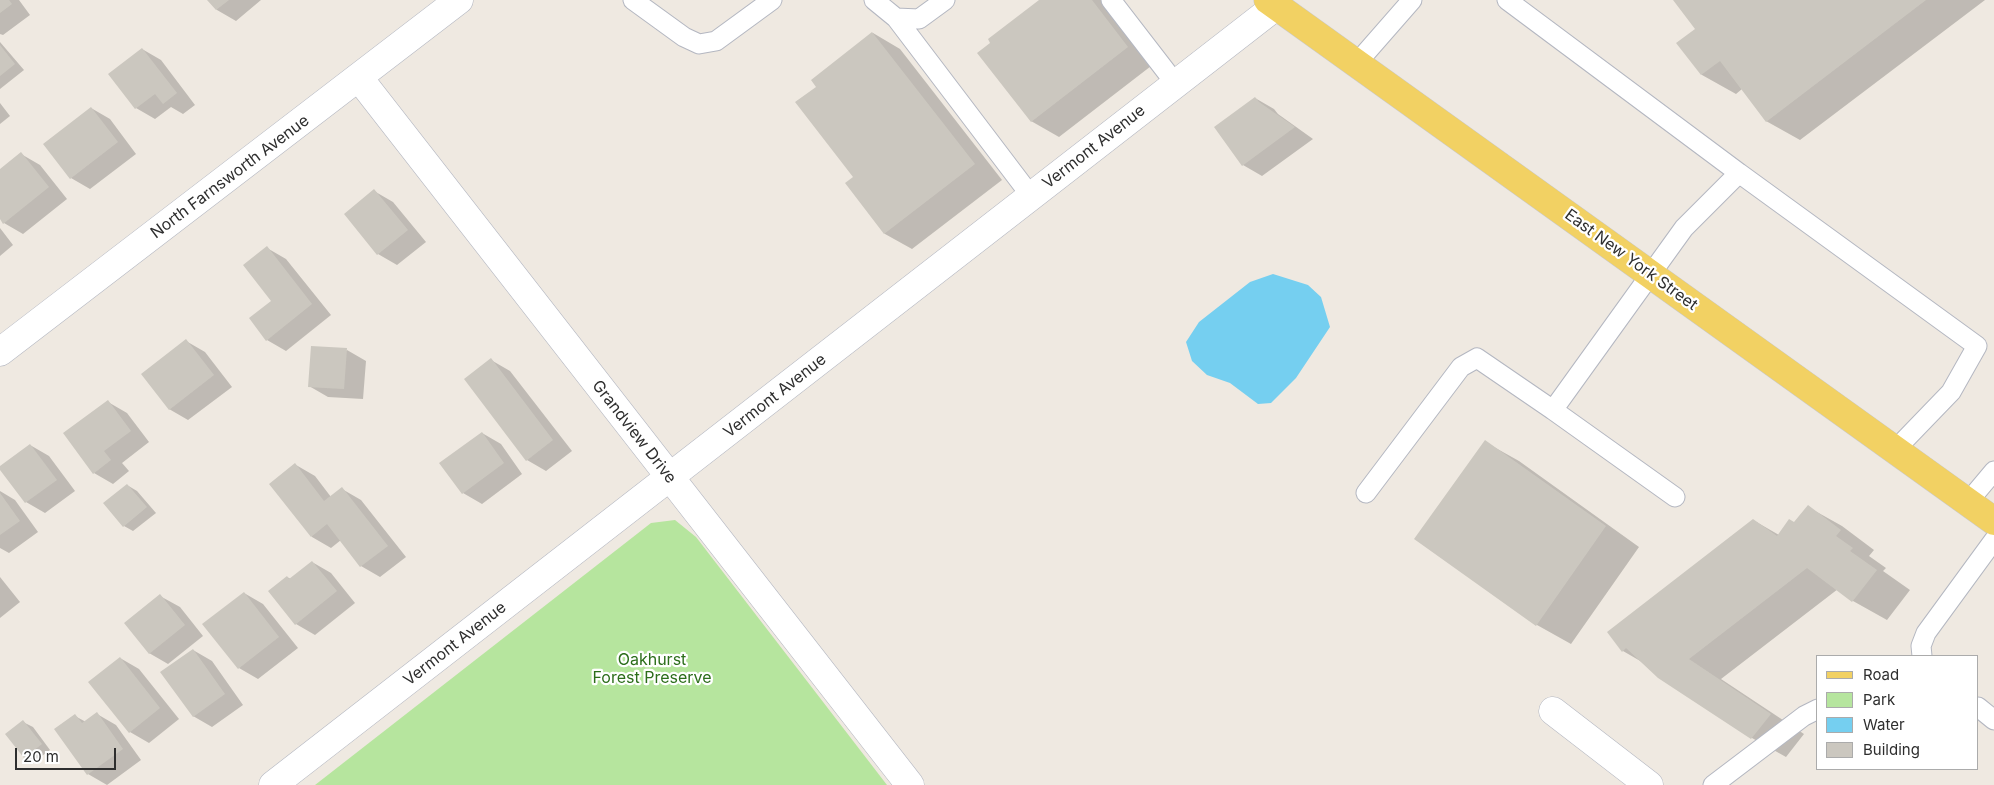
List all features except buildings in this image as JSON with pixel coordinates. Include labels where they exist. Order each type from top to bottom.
[{"type":"main road","name":"East New York Street","points":[[1272,3],[1994,522]]},
{"type":"street","name":"North Farnsworth Avenue","points":[[0,352],[459,0]]},
{"type":"street","name":"Vermont Avenue","points":[[273,785],[1032,196],[1175,84],[1272,3]]},
{"type":"street","name":"Grandview Drive","points":[[359,78],[910,785]]},
{"type":"street","points":[[1553,711],[1649,785]]},
{"type":"lane","points":[[633,0],[684,37],[699,44],[716,40],[772,0]]},
{"type":"lane","points":[[874,0],[896,18],[1032,196]]},
{"type":"lane","points":[[896,18],[919,20],[945,0]]},
{"type":"lane","points":[[1111,0],[1175,84]]},
{"type":"lane","points":[[1356,64],[1412,0]]},
{"type":"lane","points":[[1507,0],[1739,174],[1977,346],[1951,392],[1895,450]]},
{"type":"lane","points":[[1553,410],[1684,228],[1739,174]]},
{"type":"lane","points":[[1366,493],[1461,367],[1477,358],[1675,497]]},
{"type":"lane","points":[[1968,502],[1994,471]]},
{"type":"lane","points":[[1922,655],[1921,646],[1926,633],[1994,540]]},
{"type":"lane","points":[[1979,708],[1994,720]]},
{"type":"lane","points":[[1713,785],[1804,716],[1816,710]]},
{"type":"green space","name":"Oakhurst Forest Preserve","points":[[675,520],[696,537],[887,785],[315,785],[651,523]]},
{"type":"water","points":[[1273,274],[1308,285],[1321,297],[1330,327],[1296,378],[1271,403],[1258,404],[1230,383],[1207,375],[1192,361],[1186,342],[1199,322],[1250,282]]}]
